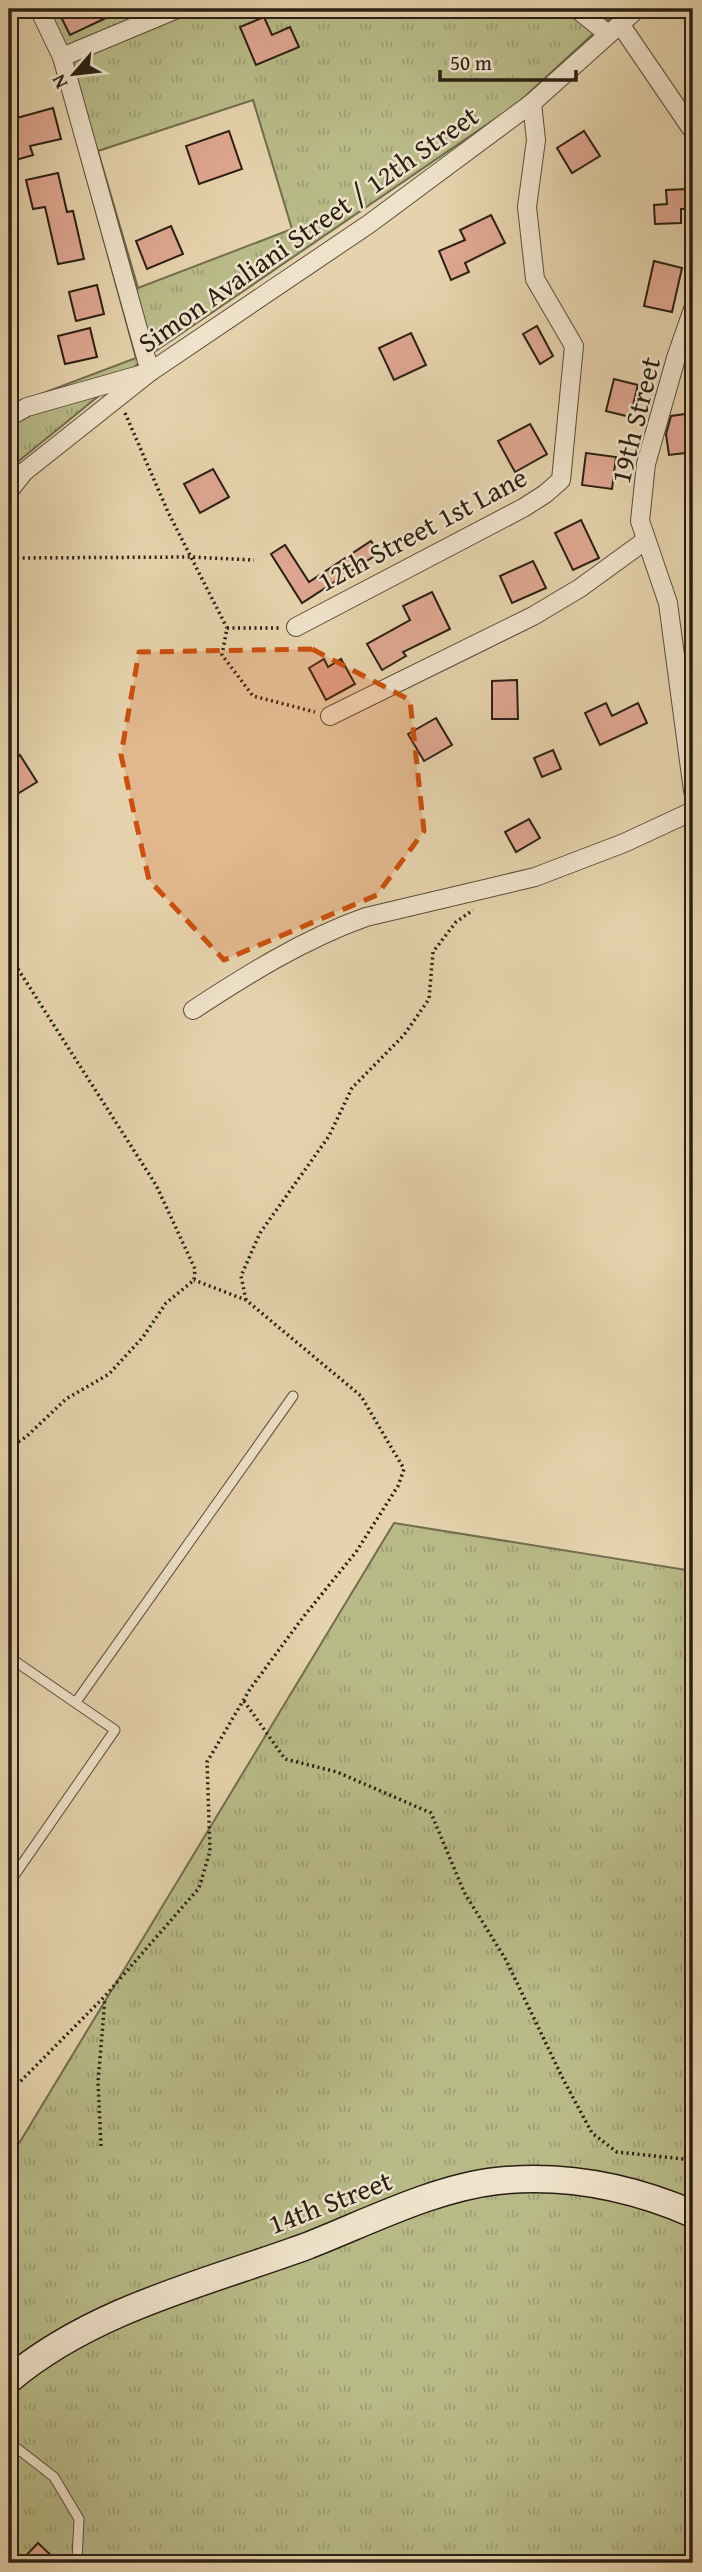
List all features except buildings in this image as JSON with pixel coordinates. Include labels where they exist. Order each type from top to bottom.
[{"type":"street","points":[[9,417],[27,407],[150,372],[62,57],[39,9]]},
{"type":"street","points":[[62,57],[177,9]]},
{"type":"street","points":[[577,9],[614,29],[693,131]]},
{"type":"street","name":"Simon Avaliani Street / 12th Street","points":[[9,491],[24,472],[150,372],[359,232],[532,103],[637,9]]},
{"type":"street","name":"12th Street 1st Lane","points":[[296,626],[523,508],[561,480],[574,346],[535,279],[527,207],[536,139],[532,103]]},
{"type":"street","name":"19th Street","points":[[693,309],[646,464],[640,521],[668,603],[693,791]]},
{"type":"street","points":[[330,716],[533,615],[580,588],[646,540]]},
{"type":"street","points":[[193,1010],[263,965],[341,926],[366,917],[535,877],[624,843],[693,811]]},
{"type":"street","name":"14th Street","points":[[9,2380],[39,2357],[81,2332],[125,2312],[402,2208],[494,2181],[549,2178],[582,2181],[650,2197],[693,2214]]},
{"type":"lane","points":[[76,1702],[293,1396]]},
{"type":"lane","points":[[9,1657],[115,1730],[9,1884]]},
{"type":"lane","points":[[9,2442],[54,2477],[79,2519],[77,2561]]},
{"type":"path","points":[[118,397],[167,512],[227,628],[222,655],[253,696],[330,716]]},
{"type":"path","points":[[9,553],[12,558],[191,557],[254,560]]},
{"type":"path","points":[[227,628],[270,629],[296,626]]},
{"type":"path","points":[[246,1300],[241,1276],[260,1234],[329,1136],[352,1088],[404,1035],[429,999],[433,952],[457,922],[478,906]]},
{"type":"path","points":[[9,955],[156,1185],[195,1269],[194,1280],[166,1303],[143,1338],[109,1374],[66,1399],[26,1437],[9,1448]]},
{"type":"path","points":[[9,2092],[105,1996],[199,1888],[211,1851],[207,1762],[244,1700],[304,1616],[356,1552],[398,1486],[404,1469],[361,1396],[246,1300],[194,1280]]},
{"type":"path","points":[[244,1700],[285,1759],[337,1772],[431,1813],[464,1892],[506,1960],[592,2133],[617,2152],[693,2160]]},
{"type":"path","points":[[101,2147],[98,2082],[105,1996]]},
{"type":"highlighted area","points":[[312,649],[410,700],[424,831],[377,895],[224,960],[149,880],[121,755],[139,652]]},
{"type":"green space","points":[[33,9],[620,9],[517,104],[144,359],[20,460],[9,474],[9,406],[136,358],[52,51]],"holes":[[[253,100],[292,229],[138,288],[98,151]]]},
{"type":"green space","points":[[693,1334],[693,1467],[685,1335]]},
{"type":"green space","points":[[394,1523],[693,1571],[693,2563],[9,2563],[9,2160]]}]
